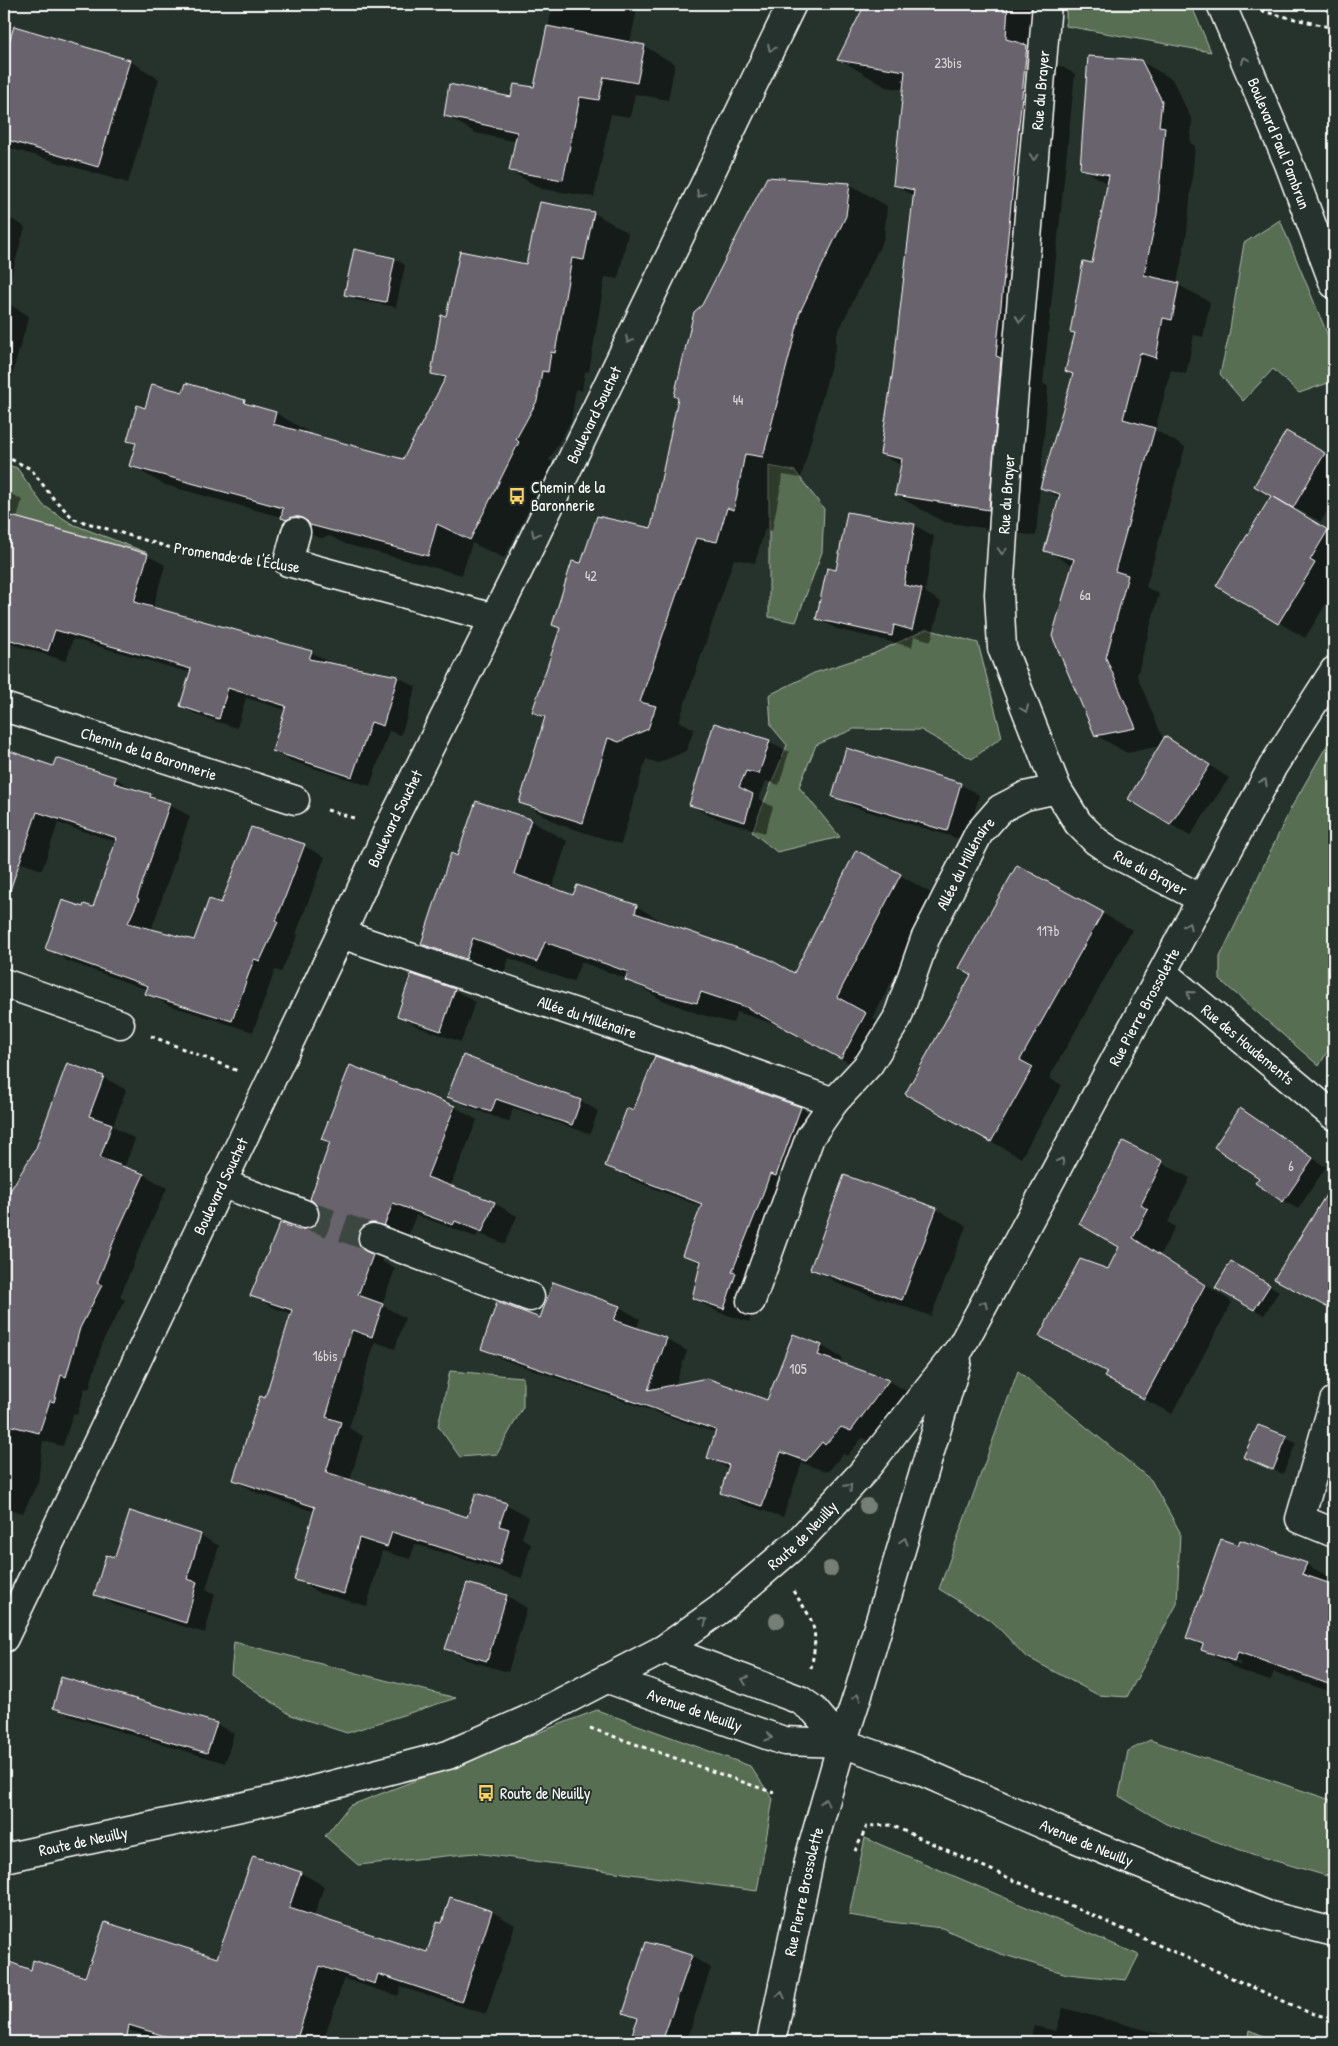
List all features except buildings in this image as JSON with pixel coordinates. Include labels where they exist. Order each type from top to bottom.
[{"type":"main road","name":"Boulevard Souchet","points":[[4,1638],[341,934],[389,828],[494,618],[792,4]]},
{"type":"main road","name":"Rue du Brayer","points":[[1047,4],[1007,473],[999,594],[1002,648],[1056,789],[1078,823],[1096,841],[1112,852],[1202,899]]},
{"type":"main road","name":"Boulevard Paul Pambrun","points":[[1221,4],[1289,164],[1334,284]]},
{"type":"main road","points":[[1289,164],[1334,235]]},
{"type":"main road","points":[[288,562],[296,532]]},
{"type":"main road","name":"Promenade de l'Écluse","points":[[288,562],[494,618]]},
{"type":"main road","name":"Rue Pierre Brossolette","points":[[771,2042],[811,1852],[961,1347],[1273,766],[1334,671]]},
{"type":"main road","name":"Chemin de la Baronnerie","points":[[4,707],[295,800]]},
{"type":"main road","name":"Allée du Millénaire","points":[[751,1301],[810,1137],[834,1102],[869,1064],[898,1019],[925,939],[979,833],[1000,809],[1025,796],[1056,789]]},
{"type":"main road","name":"Allée du Millénaire","points":[[341,934],[714,1059],[834,1102]]},
{"type":"main road","name":"Rue des Houdements","points":[[1163,973],[1334,1116]]},
{"type":"main road","points":[[4,983],[120,1024]]},
{"type":"main road","points":[[221,1183],[304,1214]]},
{"type":"main road","points":[[372,1238],[530,1297]]},
{"type":"main road","name":"Route de Neuilly","points":[[4,1858],[282,1798],[438,1757],[545,1712],[608,1679],[664,1649],[719,1610],[797,1543],[863,1472],[961,1347]]},
{"type":"main road","points":[[1334,1401],[1300,1519],[1334,1533]]},
{"type":"main road","points":[[664,1649],[800,1700],[814,1710],[842,1743]]},
{"type":"main road","name":"Avenue de Neuilly","points":[[608,1679],[784,1741],[842,1743],[916,1769],[1077,1839],[1267,1914],[1334,1932]]},
{"type":"path","points":[[1259,10],[1334,28]]},
{"type":"path","name":"Promenade de l'Écluse","points":[[4,456],[31,469],[53,498],[74,519],[185,552],[288,562]]},
{"type":"path","points":[[295,800],[389,828]]},
{"type":"path","points":[[120,1024],[269,1083]]},
{"type":"path","points":[[790,1587],[810,1615],[816,1642],[810,1673]]},
{"type":"path","points":[[545,1712],[774,1793]]},
{"type":"path","points":[[855,1851],[867,1826],[891,1824],[1310,2012],[1334,2019]]},
{"type":"green space","points":[[1066,4],[1191,4],[1211,52],[1066,26]]},
{"type":"green space","points":[[1280,220],[1334,350],[1334,381],[1299,393],[1273,369],[1243,401],[1220,374],[1229,335],[1244,243]]},
{"type":"green space","points":[[4,464],[17,468],[43,505],[72,524],[148,553],[4,514]]},
{"type":"green space","points":[[769,466],[795,471],[824,509],[822,552],[796,622],[769,617]]},
{"type":"green space","points":[[927,629],[978,643],[1002,737],[972,759],[921,730],[854,729],[816,745],[799,787],[840,837],[777,852],[752,832],[787,745],[771,726],[769,695],[814,673],[873,654]]},
{"type":"green space","points":[[1334,733],[1334,1040],[1319,1066],[1220,980],[1220,957],[1291,808]]},
{"type":"green space","points":[[450,1371],[523,1377],[523,1407],[497,1454],[460,1457],[438,1426]]},
{"type":"green space","points":[[1018,1371],[1151,1480],[1180,1532],[1177,1604],[1127,1697],[1098,1695],[1025,1656],[993,1622],[939,1589]]},
{"type":"green space","points":[[234,1642],[456,1698],[347,1733],[291,1715],[231,1674]]},
{"type":"green space","points":[[597,1710],[750,1766],[773,1799],[757,1891],[475,1853],[358,1865],[325,1836],[349,1806]]},
{"type":"green space","points":[[1150,1740],[1334,1801],[1334,1878],[1255,1855],[1166,1824],[1119,1796],[1128,1751]]},
{"type":"green space","points":[[865,1838],[1139,1955],[1126,1980],[1067,1974],[998,1953],[942,1928],[849,1915]]},
{"type":"green space","points":[[1250,2030],[1277,2042],[1248,2042]]},
{"type":"tunnel","points":[[304,1214],[373,1238]]},
{"type":"place","name":"Chemin de la Baronnerie","points":[[517,496]]},
{"type":"place","name":"Route de Neuilly","points":[[486,1793]]}]
